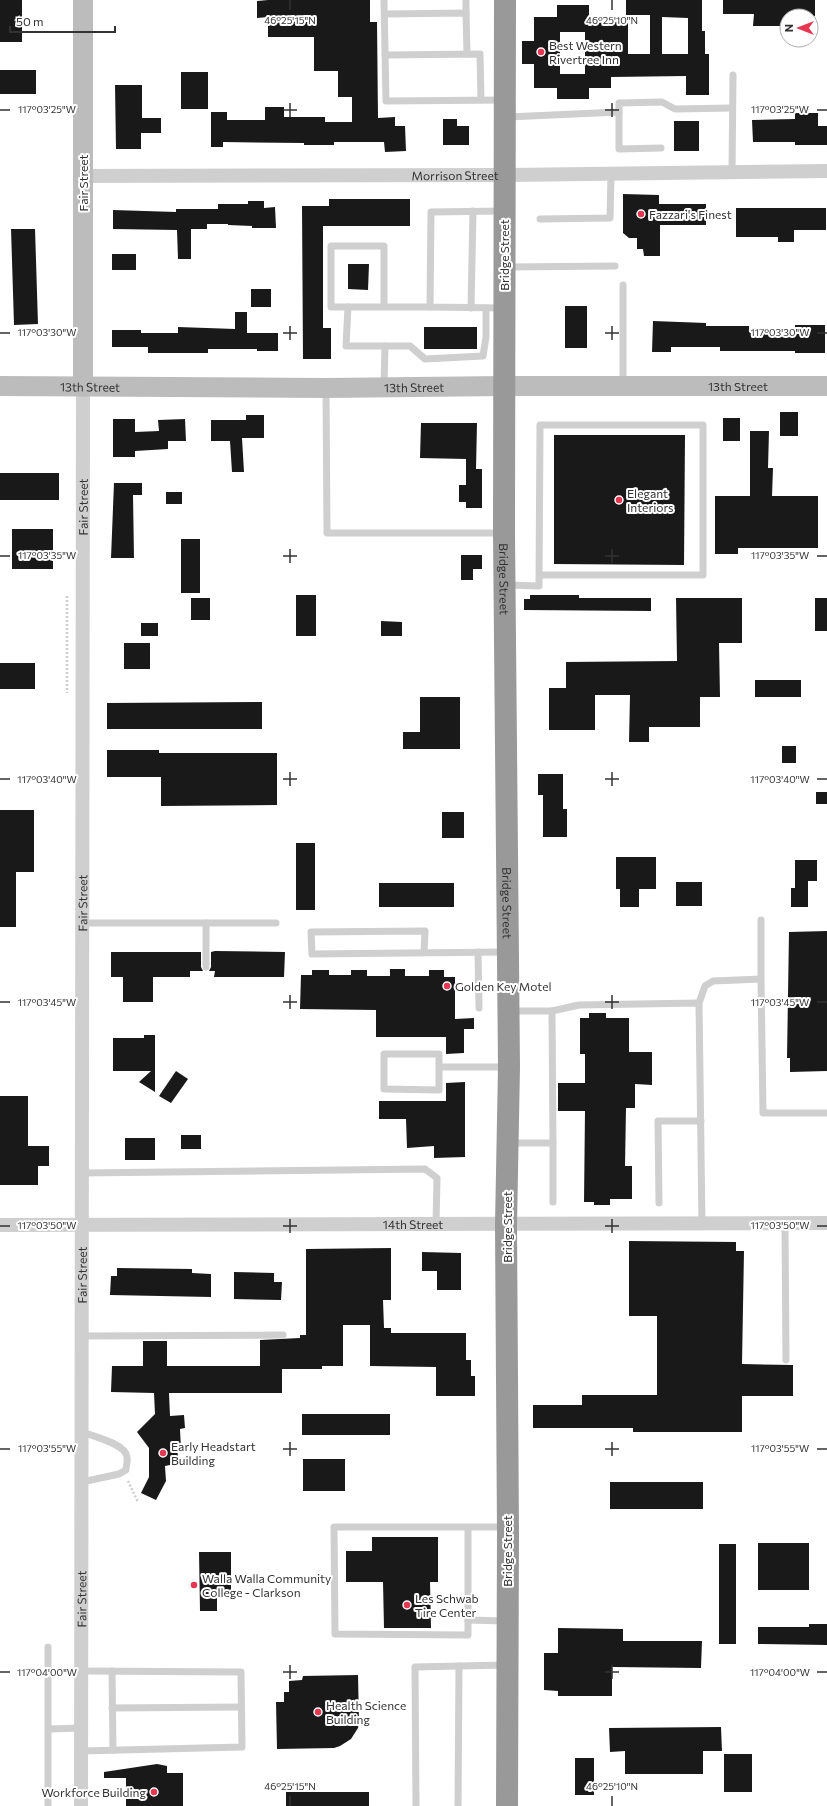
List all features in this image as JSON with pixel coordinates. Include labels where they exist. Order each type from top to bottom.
[{"type":"highway","name":"Bridge Street","points":[[505,0],[503,108],[504,267],[495,308],[504,386],[504,586],[509,1011],[506,1225],[508,1527],[507,1806]]},
{"type":"street","name":"Fair Street","points":[[81,1806],[83,0]]},
{"type":"street","name":"Morrison Street","points":[[83,176],[504,175],[827,171]]},
{"type":"street","name":"13th Street","points":[[0,386],[326,388],[504,386],[827,386]]},
{"type":"street","name":"14th Street","points":[[0,1225],[506,1225],[827,1223]]},
{"type":"lane","points":[[384,0],[386,101],[481,100],[503,108],[619,112]]},
{"type":"lane","points":[[466,0],[467,54]]},
{"type":"lane","points":[[385,14],[466,13]]},
{"type":"lane","points":[[385,55],[480,54],[481,100]]},
{"type":"lane","points":[[732,173],[733,75]]},
{"type":"lane","points":[[661,148],[619,149],[619,103],[662,102],[675,109],[732,108]]},
{"type":"lane","points":[[540,219],[610,218],[611,174]]},
{"type":"lane","points":[[471,308],[473,211]]},
{"type":"lane","points":[[430,307],[431,212],[504,211]]},
{"type":"lane","points":[[348,307],[346,346],[410,346],[425,359],[483,356],[486,336],[495,308],[430,307],[384,307],[348,307],[331,307],[331,246],[384,246],[384,307]]},
{"type":"lane","points":[[504,267],[615,266]]},
{"type":"lane","points":[[623,285],[623,386]]},
{"type":"lane","points":[[384,388],[385,346]]},
{"type":"lane","points":[[326,388],[327,533],[504,533]]},
{"type":"lane","points":[[504,586],[539,586],[540,425],[703,425],[703,575],[540,575]]},
{"type":"lane","points":[[761,920],[763,1114],[827,1114]]},
{"type":"lane","points":[[82,923],[276,923]]},
{"type":"lane","points":[[206,923],[206,967]]},
{"type":"lane","points":[[424,953],[425,931],[311,932],[312,954],[424,953],[478,952],[508,952]]},
{"type":"lane","points":[[478,952],[479,1008]]},
{"type":"lane","points":[[702,1224],[700,1003],[705,986],[713,981],[761,979]]},
{"type":"lane","points":[[509,1011],[552,1011],[579,1005],[700,1003]]},
{"type":"lane","points":[[552,1011],[553,1202]]},
{"type":"lane","points":[[384,1054],[439,1054],[439,1067],[439,1090],[384,1089],[384,1054]]},
{"type":"lane","points":[[439,1067],[509,1067]]},
{"type":"lane","points":[[659,1203],[658,1121],[701,1121]]},
{"type":"lane","points":[[508,1143],[553,1143]]},
{"type":"lane","points":[[82,1173],[425,1169],[437,1178],[436,1225]]},
{"type":"lane","points":[[784,1224],[786,1360]]},
{"type":"lane","points":[[82,1336],[284,1335]]},
{"type":"lane","points":[[82,1432],[114,1443],[128,1456],[126,1470],[123,1472],[82,1482]]},
{"type":"lane","points":[[468,1527],[468,1635],[335,1634],[334,1527],[468,1527],[508,1527]]},
{"type":"lane","points":[[468,1620],[507,1620]]},
{"type":"lane","points":[[48,1647],[48,1806]]},
{"type":"lane","points":[[416,1806],[416,1668],[507,1665]]},
{"type":"lane","points":[[458,1806],[459,1666]]},
{"type":"lane","points":[[81,1670],[241,1672],[242,1747],[81,1751]]},
{"type":"lane","points":[[112,1671],[113,1750]]},
{"type":"lane","points":[[112,1708],[241,1708]]},
{"type":"lane","points":[[48,1729],[81,1728]]},
{"type":"path","points":[[67,596],[67,694]]},
{"type":"path","points":[[123,1472],[138,1502]]},
{"type":"building","points":[[0,0],[22,0],[22,42],[0,42]]},
{"type":"building","points":[[370,0],[370,22],[377,22],[378,118],[395,117],[395,126],[405,126],[406,151],[385,152],[384,142],[334,142],[334,145],[304,145],[304,143],[223,142],[223,147],[211,147],[211,112],[227,112],[227,120],[265,120],[265,107],[284,107],[284,117],[325,117],[325,122],[352,122],[352,97],[338,97],[338,71],[314,71],[314,37],[268,37],[268,17],[257,18],[257,1]]},
{"type":"building","points":[[626,0],[702,0],[702,31],[705,31],[705,54],[709,54],[709,95],[686,95],[686,76],[611,77],[611,88],[589,88],[589,99],[557,99],[557,88],[534,88],[534,64],[522,64],[522,41],[534,41],[534,17],[557,17],[557,5],[589,5],[589,17],[628,16],[628,54],[650,54],[650,15],[626,15]],"holes":[[[662,17],[688,18],[688,54],[662,54]],[[560,32],[585,32],[585,74],[560,74]]]},
{"type":"building","points":[[723,0],[815,0],[815,8],[779,8],[779,26],[753,26],[754,14],[723,14]]},
{"type":"building","points":[[0,70],[36,70],[36,94],[0,94]]},
{"type":"building","points":[[181,72],[208,72],[208,109],[181,109]]},
{"type":"building","points":[[115,85],[142,85],[142,118],[161,118],[161,133],[141,133],[141,149],[116,149]]},
{"type":"building","points":[[795,113],[818,113],[818,126],[827,126],[827,145],[795,145],[795,142],[753,142],[752,120],[795,119]]},
{"type":"building","points":[[443,119],[457,119],[457,126],[469,126],[469,145],[443,145]]},
{"type":"building","points":[[674,121],[699,121],[699,151],[674,151]]},
{"type":"building","name":"Fazzari's Finest","points":[[623,194],[659,195],[659,204],[706,204],[706,225],[660,225],[660,256],[644,256],[643,249],[637,249],[637,238],[629,238],[623,233]]},
{"type":"building","points":[[329,199],[410,199],[410,226],[323,226],[323,328],[331,328],[331,359],[303,359],[302,206],[329,206]]},
{"type":"building","points":[[248,201],[264,201],[264,208],[275,207],[276,228],[252,228],[252,226],[207,224],[207,229],[191,229],[191,259],[178,259],[177,230],[113,229],[113,210],[176,212],[176,209],[218,209],[218,204],[248,204]]},
{"type":"building","points":[[736,208],[826,208],[826,230],[794,230],[794,242],[778,242],[778,237],[736,237]]},
{"type":"building","points":[[11,229],[35,229],[38,324],[14,325]]},
{"type":"building","points":[[112,254],[136,254],[136,270],[112,270]]},
{"type":"building","points":[[348,264],[369,264],[368,290],[348,289]]},
{"type":"building","points":[[251,289],[271,289],[271,307],[251,307]]},
{"type":"building","points":[[565,306],[587,306],[587,348],[565,348]]},
{"type":"building","points":[[235,312],[247,312],[247,333],[278,333],[278,351],[257,351],[257,349],[208,349],[208,353],[148,353],[148,347],[112,347],[112,330],[141,330],[141,333],[178,333],[178,327],[235,329]]},
{"type":"building","points":[[653,321],[706,323],[706,326],[749,326],[749,331],[795,331],[795,325],[825,325],[825,353],[795,353],[795,351],[720,351],[720,347],[671,347],[671,352],[652,352]]},
{"type":"building","points":[[424,327],[477,327],[477,349],[424,349]]},
{"type":"building","points":[[780,412],[798,412],[798,436],[780,436]]},
{"type":"building","points":[[246,415],[264,415],[264,438],[242,438],[244,472],[232,472],[230,441],[211,441],[211,420],[246,420]]},
{"type":"building","points":[[723,418],[740,418],[740,441],[723,441]]},
{"type":"building","points":[[113,419],[135,419],[135,432],[159,431],[158,420],[185,419],[186,441],[168,441],[168,449],[135,451],[135,457],[113,457]]},
{"type":"building","points":[[421,423],[477,423],[476,469],[482,469],[482,508],[466,508],[466,502],[459,502],[459,485],[466,485],[466,459],[420,458]]},
{"type":"building","points":[[750,431],[769,431],[768,468],[773,468],[772,496],[818,496],[818,548],[738,548],[738,554],[715,554],[715,496],[750,496]]},
{"type":"building","name":"Elegant Interiors","points":[[554,435],[685,435],[684,565],[554,564]]},
{"type":"building","points":[[0,473],[59,473],[59,500],[0,500]]},
{"type":"building","points":[[114,483],[142,483],[142,495],[133,495],[134,558],[111,558]]},
{"type":"building","points":[[166,492],[182,492],[182,504],[166,504]]},
{"type":"building","points":[[12,529],[53,529],[53,569],[12,569]]},
{"type":"building","points":[[181,539],[200,539],[200,593],[181,593]]},
{"type":"building","points":[[461,555],[482,555],[482,569],[473,569],[473,580],[461,580]]},
{"type":"building","points":[[296,595],[316,595],[316,636],[296,636]]},
{"type":"building","points":[[530,595],[579,595],[579,598],[651,598],[651,611],[524,610],[524,599],[530,599]]},
{"type":"building","points":[[191,598],[210,598],[210,620],[191,620]]},
{"type":"building","points":[[676,598],[742,598],[742,643],[719,643],[720,697],[700,697],[700,727],[649,727],[649,742],[629,742],[630,695],[595,695],[595,730],[549,730],[549,688],[566,688],[566,662],[677,661]]},
{"type":"building","points":[[815,598],[827,598],[827,631],[815,631]]},
{"type":"building","points":[[381,621],[402,622],[402,636],[381,636]]},
{"type":"building","points":[[141,623],[158,623],[158,636],[141,636]]},
{"type":"building","points":[[124,643],[150,643],[150,669],[124,669]]},
{"type":"building","points":[[0,663],[35,663],[35,689],[0,689]]},
{"type":"building","points":[[755,680],[801,680],[801,697],[755,697]]},
{"type":"building","points":[[420,697],[460,697],[460,749],[403,749],[403,732],[420,732]]},
{"type":"building","points":[[262,702],[262,729],[107,729],[107,703]]},
{"type":"building","points":[[782,746],[796,746],[796,763],[782,763]]},
{"type":"building","points":[[107,750],[159,750],[159,753],[277,753],[277,805],[161,806],[161,777],[107,777]]},
{"type":"building","points":[[538,774],[563,774],[563,809],[567,809],[567,837],[543,837],[543,795],[538,795]]},
{"type":"building","points":[[816,792],[827,792],[827,804],[816,804]]},
{"type":"building","points":[[0,810],[34,810],[34,872],[16,872],[16,927],[0,927]]},
{"type":"building","points":[[442,812],[464,812],[464,838],[442,838]]},
{"type":"building","points":[[296,843],[315,843],[315,910],[296,910]]},
{"type":"building","points":[[616,857],[656,857],[656,889],[639,889],[639,907],[620,907],[620,889],[616,889]]},
{"type":"building","points":[[795,860],[817,860],[817,881],[808,881],[808,907],[791,907],[791,888],[795,888]]},
{"type":"building","points":[[676,882],[702,882],[702,906],[676,906]]},
{"type":"building","points":[[379,883],[454,883],[454,907],[379,907]]},
{"type":"building","points":[[827,931],[827,1071],[790,1072],[790,1058],[787,1058],[789,932]]},
{"type":"building","points":[[111,952],[201,952],[201,967],[203,971],[190,971],[190,977],[153,977],[153,1002],[123,1002],[123,977],[111,977]]},
{"type":"building","points":[[211,952],[285,952],[284,977],[214,977],[215,971],[209,971],[211,967]]},
{"type":"building","points":[[390,969],[405,969],[405,976],[429,976],[429,970],[444,970],[444,977],[455,977],[455,1019],[474,1018],[474,1029],[464,1029],[464,1053],[446,1054],[446,1037],[376,1037],[376,1010],[300,1009],[301,975],[312,975],[312,970],[329,970],[329,975],[351,975],[351,970],[367,970],[367,976],[390,976]]},
{"type":"building","points":[[589,1013],[606,1013],[606,1018],[629,1018],[629,1052],[652,1052],[652,1085],[635,1084],[635,1108],[626,1108],[625,1166],[632,1166],[632,1199],[610,1199],[610,1205],[594,1205],[594,1202],[584,1202],[585,1111],[558,1111],[558,1083],[585,1083],[585,1054],[580,1054],[580,1018],[589,1018]]},
{"type":"building","points":[[144,1035],[155,1035],[155,1092],[139,1082],[151,1071],[113,1071],[113,1038],[144,1038]]},
{"type":"building","points":[[176,1071],[188,1079],[171,1103],[159,1096]]},
{"type":"building","points":[[465,1082],[465,1157],[434,1158],[434,1146],[407,1148],[406,1119],[379,1119],[379,1101],[446,1101],[446,1083]]},
{"type":"building","points":[[0,1096],[28,1096],[28,1146],[49,1146],[49,1166],[38,1166],[38,1185],[0,1185]]},
{"type":"building","points":[[181,1135],[201,1135],[201,1149],[181,1149]]},
{"type":"building","points":[[125,1138],[155,1138],[155,1160],[125,1160]]},
{"type":"building","points":[[629,1241],[736,1242],[736,1251],[744,1251],[742,1364],[793,1365],[793,1396],[742,1396],[742,1432],[633,1432],[633,1428],[533,1428],[533,1405],[582,1405],[582,1395],[657,1395],[657,1316],[629,1316]]},
{"type":"building","points":[[391,1248],[391,1300],[383,1300],[384,1328],[391,1328],[391,1333],[466,1333],[466,1360],[471,1360],[471,1376],[475,1376],[475,1396],[436,1396],[436,1367],[370,1366],[370,1325],[343,1325],[343,1366],[322,1366],[322,1369],[282,1369],[282,1393],[169,1393],[170,1416],[184,1415],[185,1428],[180,1429],[181,1450],[177,1450],[178,1456],[174,1457],[175,1464],[165,1466],[166,1481],[156,1500],[141,1493],[149,1477],[149,1448],[137,1432],[155,1414],[154,1393],[111,1392],[112,1366],[143,1366],[143,1341],[167,1341],[167,1366],[260,1366],[260,1340],[300,1338],[300,1335],[306,1335],[306,1249]]},
{"type":"building","points":[[422,1252],[461,1253],[461,1290],[437,1290],[437,1271],[422,1271]]},
{"type":"building","points":[[117,1268],[192,1269],[192,1273],[211,1274],[211,1297],[110,1295],[111,1276],[117,1276]]},
{"type":"building","points":[[234,1272],[274,1273],[274,1282],[282,1282],[281,1300],[234,1299]]},
{"type":"building","points":[[302,1414],[390,1414],[390,1435],[302,1435]]},
{"type":"building","points":[[303,1459],[345,1459],[345,1491],[303,1491]]},
{"type":"building","points":[[610,1482],[703,1482],[703,1509],[610,1509]]},
{"type":"building","name":"Les Schwab Tire Center","points":[[372,1537],[438,1537],[438,1582],[430,1582],[431,1628],[384,1628],[383,1582],[346,1582],[346,1551],[372,1551]]},
{"type":"building","points":[[758,1543],[809,1543],[809,1590],[758,1590]]},
{"type":"building","points":[[719,1544],[736,1544],[736,1644],[719,1644]]},
{"type":"building","points":[[199,1552],[231,1552],[231,1596],[217,1596],[217,1611],[200,1611]]},
{"type":"building","points":[[809,1624],[827,1624],[827,1645],[758,1644],[758,1627],[809,1627]]},
{"type":"building","points":[[558,1628],[623,1629],[623,1641],[702,1641],[701,1668],[612,1667],[612,1696],[558,1696],[558,1691],[544,1690],[544,1653],[558,1653]]},
{"type":"building","name":"Health Science Building","points":[[358,1675],[359,1722],[358,1728],[351,1739],[334,1748],[277,1749],[276,1702],[284,1702],[284,1692],[289,1692],[289,1681],[302,1680],[303,1676]]},
{"type":"building","points":[[721,1727],[722,1751],[703,1751],[703,1774],[625,1774],[625,1751],[610,1752],[609,1728]]},
{"type":"building","points":[[724,1754],[752,1754],[752,1792],[724,1792]]},
{"type":"building","points":[[575,1758],[594,1758],[594,1795],[575,1795]]},
{"type":"building","name":"Workforce Building","points":[[157,1764],[167,1766],[167,1773],[183,1773],[183,1806],[126,1806],[126,1778],[104,1778],[104,1772]]},
{"type":"building","points":[[286,1792],[369,1792],[369,1806],[286,1806]]},
{"type":"place","name":"Best Western Rivertree Inn","points":[[541,52]]},
{"type":"place","name":"Fazzari's Finest","points":[[641,214]]},
{"type":"place","name":"Elegant Interiors","points":[[619,500]]},
{"type":"place","name":"Golden Key Motel","points":[[447,986]]},
{"type":"place","name":"Early Headstart Building","points":[[163,1453]]},
{"type":"place","name":"Walla Walla Community College - Clarkson","points":[[194,1585]]},
{"type":"place","name":"Les Schwab Tire Center","points":[[407,1605]]},
{"type":"place","name":"Health Science Building","points":[[318,1712]]},
{"type":"place","name":"Workforce Building","points":[[154,1792]]}]
